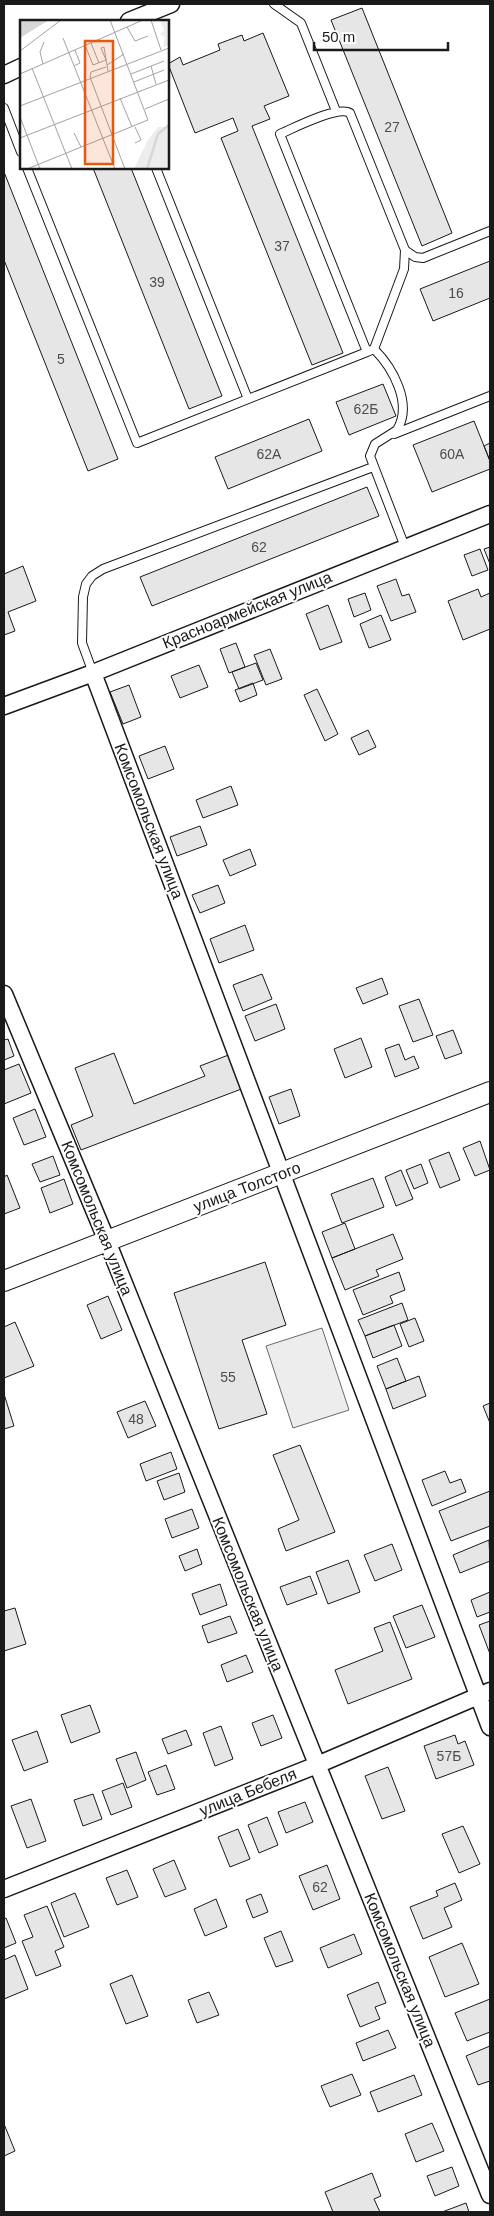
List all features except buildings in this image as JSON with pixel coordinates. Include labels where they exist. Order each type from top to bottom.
[{"type":"street","points":[[132,20],[171,4]]},
{"type":"street","points":[[4,75],[20,67]]},
{"type":"street","name":"Красноармейская улица","points":[[4,706],[93,673],[490,514]]},
{"type":"street","name":"Комсомольская улица","points":[[93,673],[282,1174],[484,1693],[490,1727]]},
{"type":"street","name":"Комсомольская улица","points":[[4,994],[107,1241],[490,2195]]},
{"type":"street","name":"улица Толстого","points":[[4,1281],[490,1092]]},
{"type":"street","name":"улица Бебеля","points":[[4,1889],[317,1765],[484,1693]]},
{"type":"lane","points":[[274,4],[301,23],[336,111]]},
{"type":"lane","points":[[4,108],[20,149]]},
{"type":"lane","points":[[27,169],[138,443],[370,351],[404,269],[406,250],[350,113],[344,110],[336,111],[280,134],[370,351],[388,365],[395,377],[401,396],[401,422],[393,434]]},
{"type":"lane","points":[[156,169],[248,399]]},
{"type":"lane","points":[[406,250],[415,257],[423,258],[490,232]]},
{"type":"lane","points":[[405,547],[373,467],[370,456],[375,444],[393,434],[490,396]]},
{"type":"lane","points":[[93,673],[82,644],[84,597],[86,584],[92,576],[103,569],[373,467]]},
{"type":"shaded area","points":[[322,1328],[349,1410],[293,1428],[266,1346]]}]
